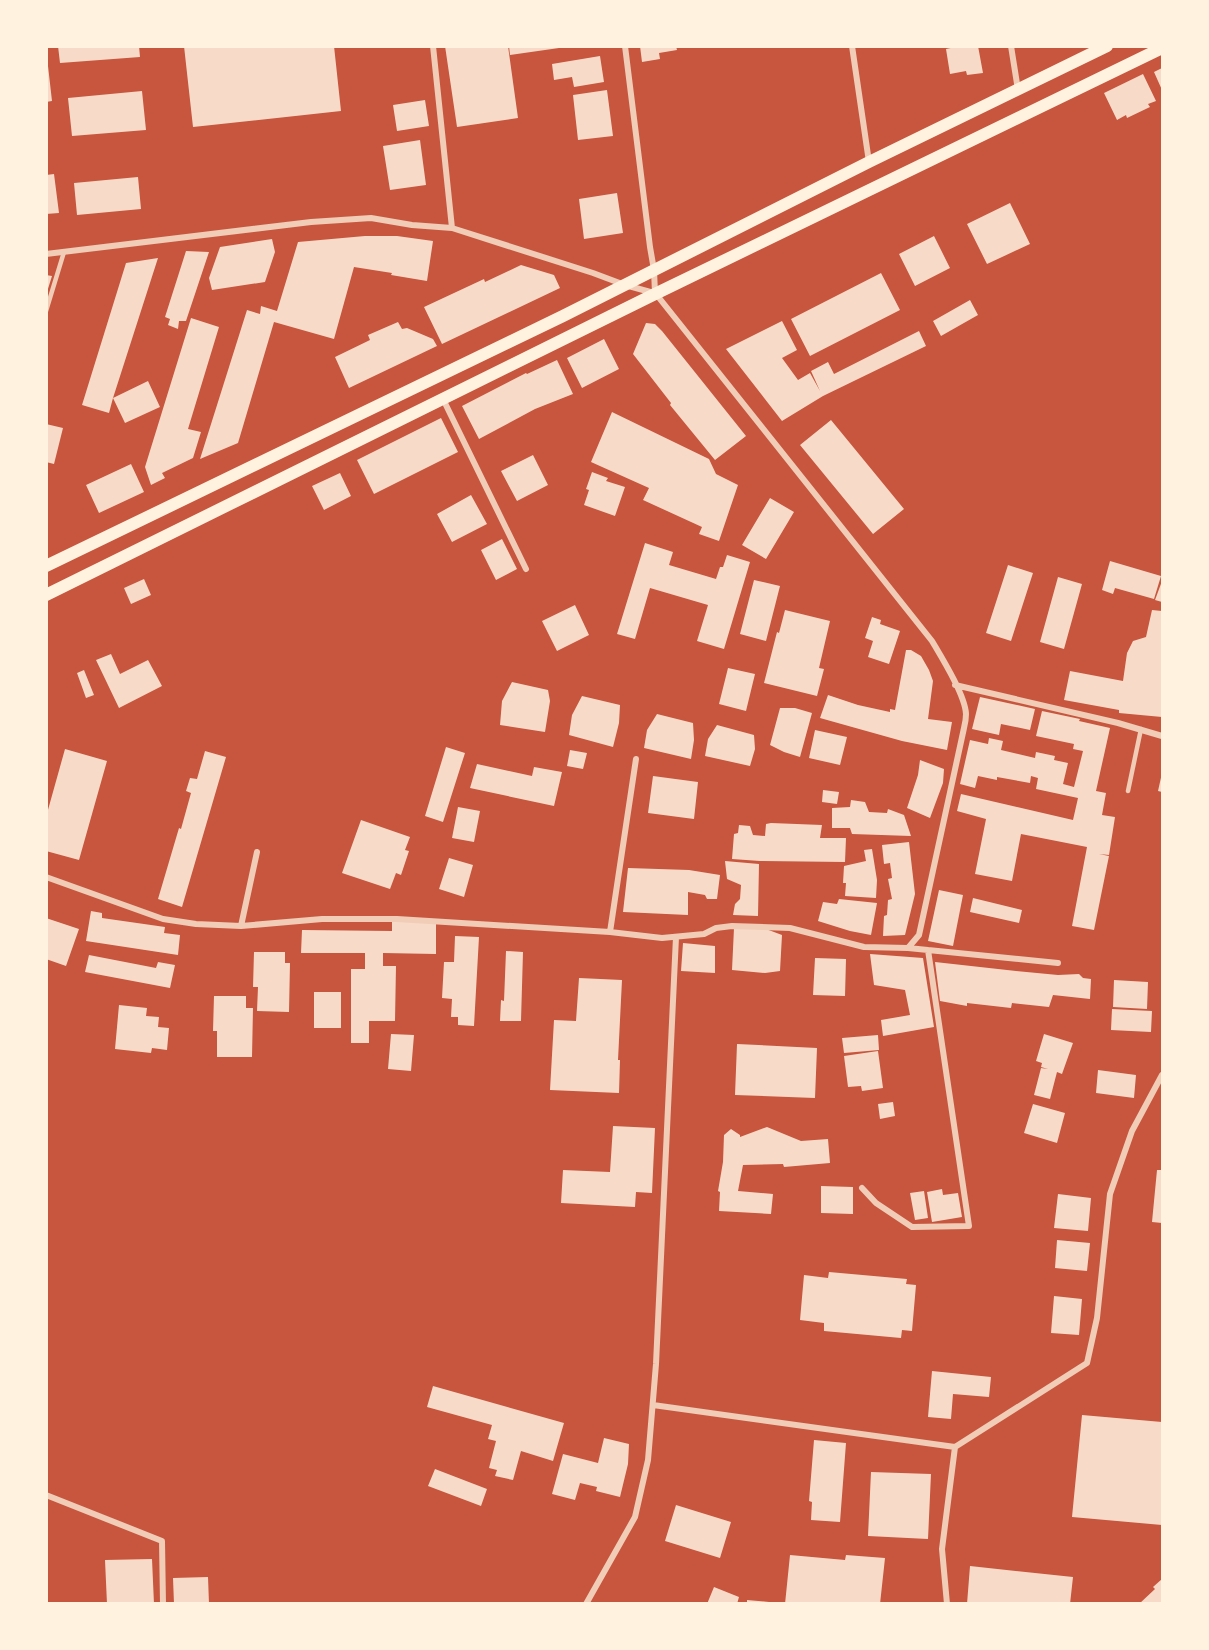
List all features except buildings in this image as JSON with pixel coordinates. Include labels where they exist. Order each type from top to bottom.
[{"type":"main road","points":[[46,566],[625,285],[869,162],[1107,46]]},
{"type":"main road","points":[[46,595],[656,294],[1162,48]]},
{"type":"street","points":[[433,46],[452,228]]},
{"type":"street","points":[[625,46],[656,294],[932,641],[956,685],[966,713],[919,935],[908,948]]},
{"type":"street","points":[[852,46],[869,162]]},
{"type":"street","points":[[1011,46],[1018,90]]},
{"type":"street","points":[[46,254],[341,219],[371,218],[412,225],[452,228],[656,294]]},
{"type":"street","points":[[443,399],[526,569]]},
{"type":"street","points":[[956,685],[1162,736]]},
{"type":"street","points":[[610,932],[636,759]]},
{"type":"street","points":[[241,926],[257,852]]},
{"type":"street","points":[[46,877],[163,919],[196,924],[241,926],[322,919],[397,919],[610,932],[662,939],[704,934],[716,928],[732,926],[790,928],[864,947],[908,948],[1058,963]]},
{"type":"street","points":[[586,1604],[635,1517],[648,1460],[657,1352],[676,936]]},
{"type":"street","points":[[862,1188],[876,1203],[912,1227],[969,1226],[928,950]]},
{"type":"street","points":[[653,1405],[955,1447],[1087,1363],[1097,1318],[1110,1194],[1132,1131],[1162,1075]]},
{"type":"street","points":[[947,1604],[942,1549],[955,1447]]},
{"type":"street","points":[[46,1495],[162,1541],[163,1604]]},
{"type":"lane","points":[[46,311],[64,252]]},
{"type":"lane","points":[[1128,791],[1141,729]]}]
